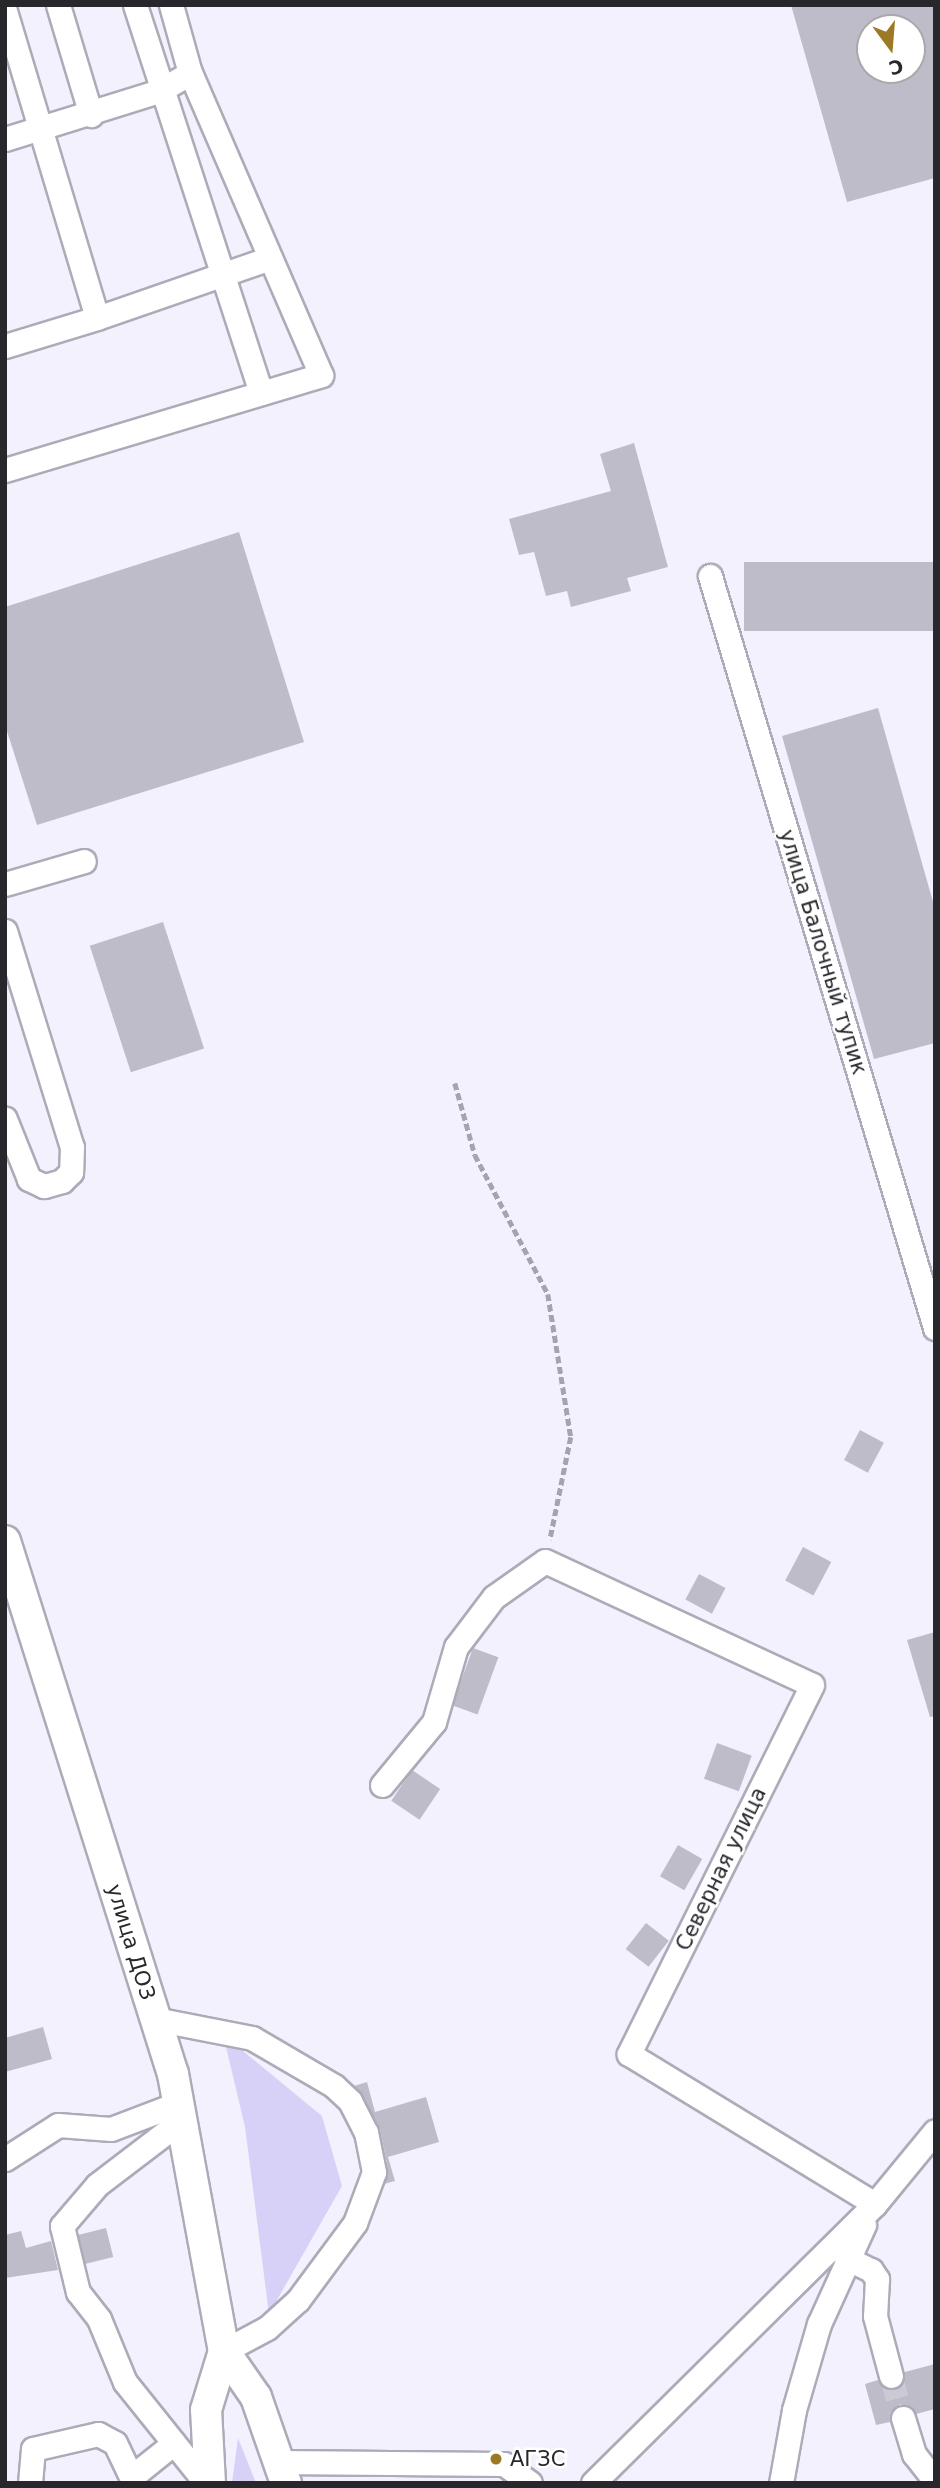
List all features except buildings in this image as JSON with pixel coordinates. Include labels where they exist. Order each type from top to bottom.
[{"type":"main road","name":"улица ДОЗ","points":[[5,1541],[155,2018],[180,2112],[224,2351]]},
{"type":"main road","points":[[224,2351],[256,2397],[281,2472]]},
{"type":"main road","points":[[208,2483],[206,2410],[224,2351]]},
{"type":"street","points":[[58,5],[91,115]]},
{"type":"street","points":[[5,470],[321,375],[190,73],[171,5]]},
{"type":"street","points":[[138,6],[159,91],[225,274],[261,393]]},
{"type":"street","points":[[5,11],[97,318]]},
{"type":"street","points":[[5,139],[91,115],[159,91],[190,73]]},
{"type":"street","points":[[184,162],[220,146]]},
{"type":"street","points":[[5,346],[97,318],[270,258]]},
{"type":"street","name":"улица Балочный тупик","points":[[710,576],[935,1328]]},
{"type":"street","points":[[5,884],[84,861]]},
{"type":"street","points":[[5,931],[72,1147],[71,1172],[62,1181],[44,1186],[29,1179],[5,1119]]},
{"type":"street","points":[[382,1785],[433,1722],[456,1647],[494,1597],[545,1561]]},
{"type":"street","name":"Северная улица","points":[[545,1561],[812,1685],[629,2054],[875,2204]]},
{"type":"street","points":[[155,2018],[252,2038],[334,2086],[350,2101],[366,2132],[374,2172],[355,2223],[298,2300],[267,2328],[224,2351]]},
{"type":"street","points":[[5,2159],[58,2125],[111,2129],[180,2112]]},
{"type":"street","points":[[180,2112],[97,2186],[62,2226],[78,2292],[99,2319],[125,2382],[208,2483]]},
{"type":"street","points":[[593,2483],[875,2204],[935,2131]]},
{"type":"street","points":[[781,2483],[803,2376],[846,2259],[875,2204]]},
{"type":"street","points":[[846,2259],[871,2270],[877,2279],[874,2316],[891,2376]]},
{"type":"street","points":[[903,2418],[914,2454],[935,2481]]},
{"type":"street","points":[[30,2483],[33,2449],[97,2434],[115,2443],[134,2479],[174,2443]]},
{"type":"street","points":[[281,2472],[504,2464],[530,2483]]},
{"type":"path","points":[[455,1083],[475,1155],[548,1294],[571,1437],[545,1561]]},
{"type":"shaded area","points":[[237,2046],[322,2116],[342,2186],[269,2314],[245,2127],[226,2047]]},
{"type":"shaded area","points":[[238,2438],[256,2483],[232,2483]]},
{"type":"tunnel","points":[[891,2376],[903,2418]]},
{"type":"place","name":"АГЗС","points":[[496,2459]]}]
